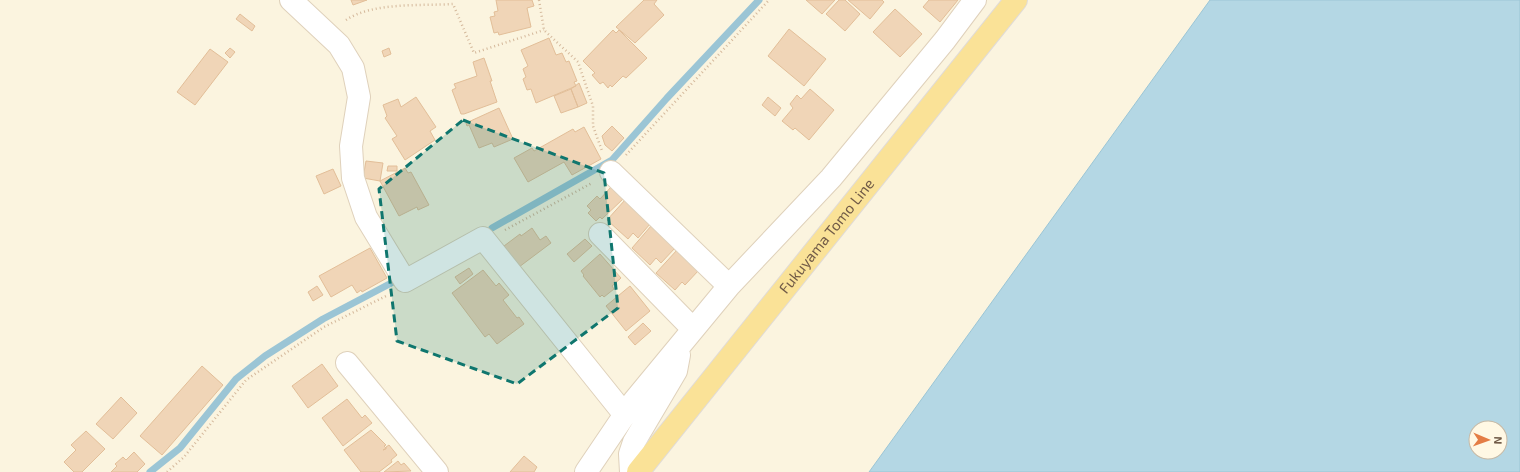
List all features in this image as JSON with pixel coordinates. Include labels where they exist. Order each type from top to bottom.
[{"type":"main road","name":"Fukuyama Tomo Line","points":[[638,472],[1016,0]]},
{"type":"street","points":[[291,0],[339,45],[353,68],[359,97],[351,146],[353,178],[366,217],[405,281],[482,238],[625,414]]},
{"type":"street","points":[[586,472],[625,414],[687,336],[729,286],[831,178],[945,40],[975,0]]},
{"type":"street","points":[[608,165],[729,286]]},
{"type":"street","points":[[600,234],[687,336]]},
{"type":"street","points":[[631,472],[630,454],[634,442],[676,371],[687,336]]},
{"type":"street","points":[[347,364],[436,472]]},
{"type":"path","points":[[539,0],[544,30],[578,62],[593,106],[593,126],[608,165]]},
{"type":"path","points":[[485,241],[608,165],[769,0]]},
{"type":"path","points":[[326,33],[356,13],[374,8],[453,4],[474,53],[544,30]]},
{"type":"path","points":[[167,472],[184,457],[246,380],[324,327],[395,292],[405,281]]},
{"type":"highlighted area","points":[[463,120],[604,173],[618,308],[517,384],[397,341],[379,189]]},
{"type":"water","points":[[1210,0],[1520,0],[1520,472],[869,472]]},
{"type":"building","points":[[351,0],[367,0],[353,5]]},
{"type":"building","points":[[496,0],[532,0],[534,6],[527,8],[531,27],[499,35],[498,32],[494,33],[490,17],[495,16],[494,12],[498,11]]},
{"type":"building","points":[[644,0],[657,0],[654,4],[664,15],[635,43],[616,27]]},
{"type":"building","points":[[806,0],[835,0],[822,14]]},
{"type":"building","points":[[839,0],[845,0],[860,14],[845,31],[826,14]]},
{"type":"building","points":[[848,0],[882,0],[884,2],[870,19]]},
{"type":"building","points":[[929,0],[958,0],[940,22],[923,7]]},
{"type":"building","points":[[895,9],[922,34],[900,57],[873,32]]},
{"type":"building","points":[[240,14],[255,26],[252,31],[236,19]]},
{"type":"building","points":[[789,29],[826,59],[804,86],[768,56]]},
{"type":"building","points":[[613,30],[616,33],[619,30],[647,58],[626,78],[623,76],[612,87],[610,85],[608,88],[603,82],[600,84],[592,75],[595,73],[583,61]]},
{"type":"building","points":[[549,38],[556,55],[562,53],[566,62],[569,61],[577,81],[574,82],[576,86],[536,103],[531,89],[527,90],[523,79],[526,77],[523,69],[528,66],[521,50]]},
{"type":"building","points":[[230,48],[235,52],[230,58],[225,53]]},
{"type":"building","points":[[389,48],[391,54],[384,57],[382,51]]},
{"type":"building","points":[[210,49],[228,62],[195,105],[177,92]]},
{"type":"building","points":[[484,58],[497,102],[461,114],[452,90],[456,88],[454,84],[477,76],[473,62]]},
{"type":"building","points":[[579,83],[587,103],[578,107],[571,89]]},
{"type":"building","points":[[571,89],[578,107],[561,113],[554,96]]},
{"type":"building","points":[[810,89],[834,110],[809,140],[795,128],[793,130],[782,121],[793,108],[790,104],[797,95],[801,99]]},
{"type":"building","points":[[416,97],[436,127],[430,131],[435,140],[405,160],[392,139],[397,136],[385,118],[387,116],[383,105],[398,99],[401,107]]},
{"type":"building","points":[[768,97],[781,108],[775,116],[762,105]]},
{"type":"building","points":[[499,108],[513,139],[494,147],[492,143],[479,148],[469,125],[467,126],[466,123]]},
{"type":"building","points":[[612,126],[624,138],[612,151],[605,145],[602,136]]},
{"type":"building","points":[[584,127],[601,159],[572,175],[564,162],[528,182],[514,158],[532,148],[534,151],[573,129],[575,132]]},
{"type":"building","points":[[366,161],[383,163],[380,181],[363,178]]},
{"type":"building","points":[[388,166],[397,166],[397,171],[387,171]]},
{"type":"building","points":[[405,168],[408,173],[411,172],[429,205],[418,210],[417,207],[399,216],[380,181]]},
{"type":"building","points":[[333,169],[341,186],[324,194],[316,176]]},
{"type":"building","points":[[611,187],[623,199],[602,219],[600,217],[596,221],[588,213],[591,210],[587,206],[597,196],[600,199]]},
{"type":"building","points":[[625,200],[650,224],[638,238],[633,233],[628,239],[607,220]]},
{"type":"building","points":[[651,226],[675,248],[661,263],[656,258],[650,265],[632,248]]},
{"type":"building","points":[[532,228],[540,240],[546,236],[551,243],[519,267],[504,246],[520,234],[521,236]]},
{"type":"building","points":[[585,239],[592,246],[574,262],[567,254]]},
{"type":"building","points":[[370,248],[387,278],[362,292],[361,290],[357,293],[352,285],[331,297],[319,276]]},
{"type":"building","points":[[677,250],[699,270],[685,285],[682,282],[675,290],[656,273]]},
{"type":"building","points":[[600,254],[621,278],[612,286],[614,289],[604,297],[602,295],[600,297],[583,276],[584,275],[581,271]]},
{"type":"building","points":[[469,268],[473,274],[460,284],[455,277]]},
{"type":"building","points":[[483,270],[496,286],[499,283],[509,295],[503,300],[517,318],[519,317],[524,324],[497,344],[489,334],[485,337],[452,293]]},
{"type":"building","points":[[317,286],[323,295],[313,301],[308,292]]},
{"type":"building","points":[[630,286],[650,311],[626,331],[606,306]]},
{"type":"building","points":[[643,323],[651,331],[635,345],[628,337]]},
{"type":"building","points":[[322,364],[338,386],[308,408],[292,386]]},
{"type":"building","points":[[202,366],[223,385],[162,455],[140,436]]},
{"type":"building","points":[[121,397],[137,413],[113,439],[96,424]]},
{"type":"building","points":[[347,399],[362,418],[365,415],[372,423],[343,446],[322,418]]},
{"type":"building","points":[[371,430],[386,445],[384,446],[386,448],[389,445],[397,455],[391,460],[392,462],[379,472],[361,472],[344,450]]},
{"type":"building","points":[[86,431],[105,449],[82,472],[74,472],[64,462],[76,450],[71,445]]},
{"type":"building","points":[[134,452],[145,464],[137,472],[111,472],[117,466],[115,464],[123,457],[126,460]]},
{"type":"building","points":[[524,456],[537,467],[534,472],[510,472]]},
{"type":"building","points":[[398,461],[401,465],[404,463],[411,471],[384,472]]},
{"type":"waterway","points":[[492,228],[612,160],[667,98],[759,0]]},
{"type":"waterway","points":[[150,472],[180,448],[236,379],[265,356],[323,319],[397,280]]}]
